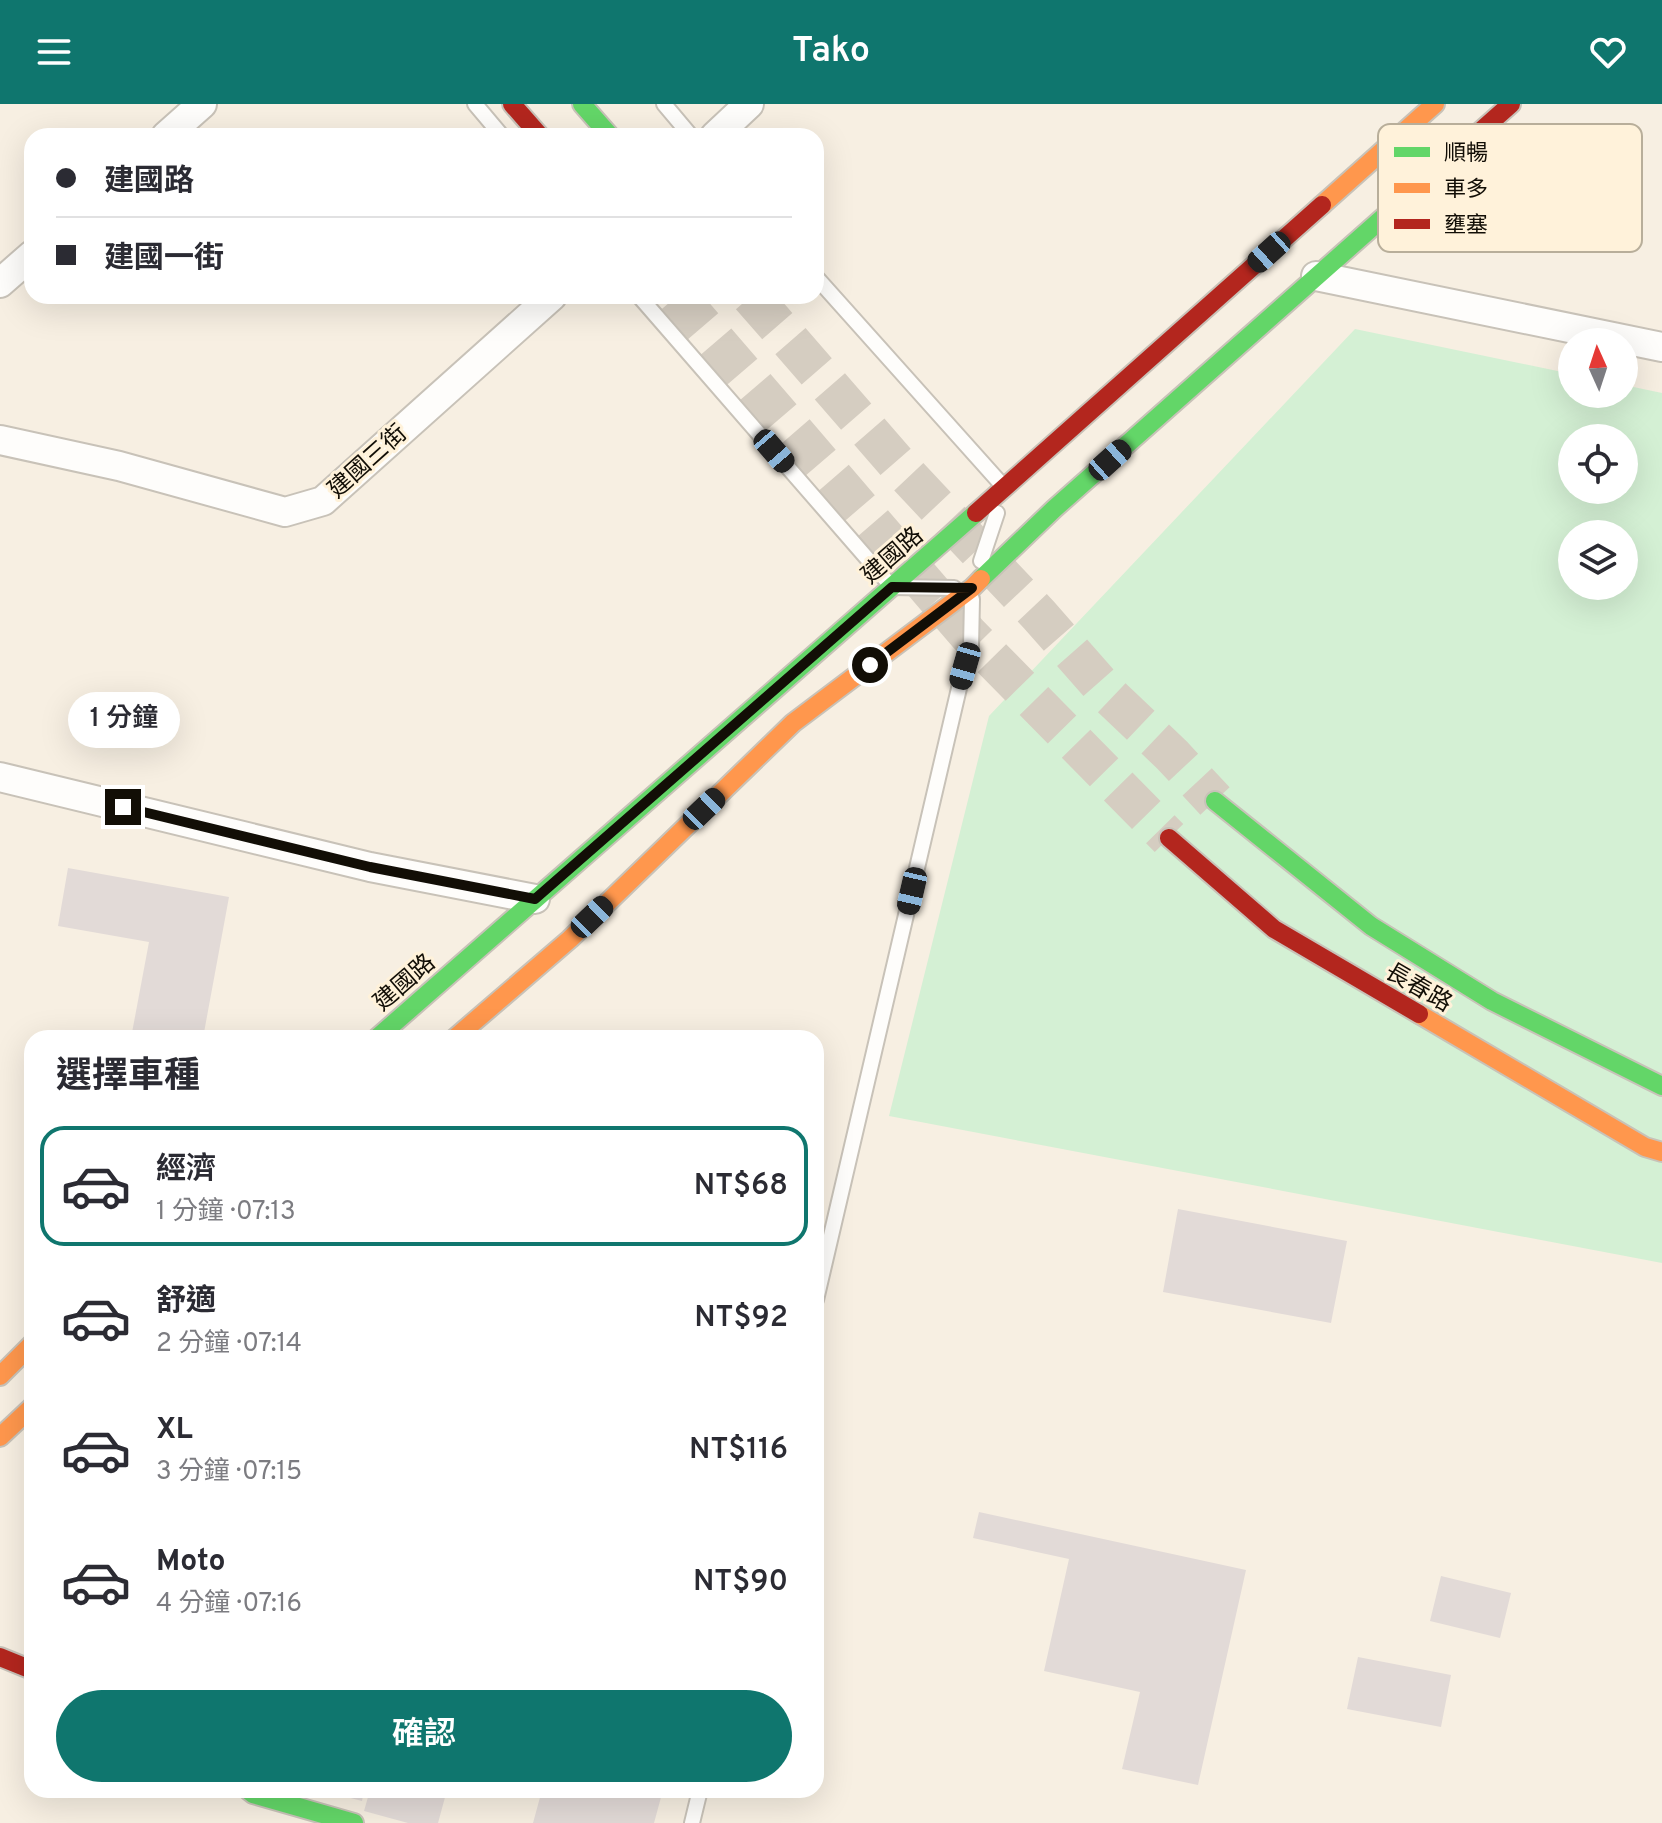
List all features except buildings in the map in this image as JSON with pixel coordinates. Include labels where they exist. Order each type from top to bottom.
[{"type":"main road","points":[[512,104],[533,128]]},
{"type":"main road","points":[[582,104],[603,128]]},
{"type":"main road","name":"建國路","points":[[1413,124],[1435,104]]},
{"type":"main road","points":[[1488,124],[1511,104]]},
{"type":"main road","name":"建國路","points":[[386,1030],[1005,488],[1378,155]]},
{"type":"main road","points":[[464,1030],[570,939],[793,723],[972,588],[1054,509],[1378,221]]},
{"type":"main road","name":"長春路","points":[[1215,801],[1371,926],[1492,1001],[1662,1086]]},
{"type":"main road","name":"長春路","points":[[1169,838],[1274,929],[1645,1147],[1662,1152]]},
{"type":"main road","points":[[0,1376],[24,1352]]},
{"type":"main road","points":[[0,1437],[24,1414]]},
{"type":"main road","points":[[0,1657],[24,1667]]},
{"type":"main road","points":[[267,1798],[354,1823]]},
{"type":"street","points":[[175,128],[202,104]]},
{"type":"street","points":[[724,128],[749,104]]},
{"type":"street","points":[[0,283],[24,262]]},
{"type":"street","points":[[1316,276],[1662,347]]},
{"type":"street","name":"建國三街","points":[[0,440],[119,466],[285,512],[323,501],[543,304]]},
{"type":"street","points":[[0,777],[370,867],[535,899]]},
{"type":"lane","points":[[475,104],[495,128]]},
{"type":"lane","points":[[664,104],[684,128]]},
{"type":"lane","points":[[824,286],[1005,488],[972,588],[971,647],[956,699],[824,1266]]},
{"type":"lane","points":[[646,304],[892,587],[972,588]]},
{"type":"lane","points":[[692,1823],[698,1798]]},
{"type":"green space","points":[[1355,329],[1558,371],[1558,408],[1638,408],[1638,388],[1662,393],[1662,1263],[889,1116],[989,716]]},
{"type":"tunnel","points":[[684,304],[968,634],[1169,838]]},
{"type":"tunnel","points":[[758,304],[908,476],[1039,615],[1111,697],[1215,801]]},
{"type":"traffic: fast","points":[[582,104],[603,128]]},
{"type":"traffic: fast","points":[[981,579],[1054,509],[1378,222]]},
{"type":"traffic: fast","points":[[386,1030],[976,513]]},
{"type":"traffic: fast","points":[[1215,801],[1371,926],[1492,1001],[1662,1086]]},
{"type":"traffic: fast","points":[[267,1798],[354,1823]]},
{"type":"traffic: slow","points":[[1413,124],[1435,104]]},
{"type":"traffic: slow","points":[[1322,205],[1378,155]]},
{"type":"traffic: slow","points":[[464,1030],[570,939],[793,723],[981,579]]},
{"type":"traffic: slow","points":[[1419,1014],[1645,1147],[1662,1152]]},
{"type":"traffic: slow","points":[[0,1376],[24,1352]]},
{"type":"traffic: slow","points":[[0,1437],[24,1414]]},
{"type":"traffic: jam","points":[[512,104],[533,128]]},
{"type":"traffic: jam","points":[[1488,124],[1511,104]]},
{"type":"traffic: jam","points":[[976,513],[1322,205]]},
{"type":"traffic: jam","points":[[1169,838],[1274,929],[1419,1014]]},
{"type":"traffic: jam","points":[[0,1657],[24,1667]]},
{"type":"route","points":[[123,807],[370,867],[535,899],[892,587],[972,588],[870,665]]}]
